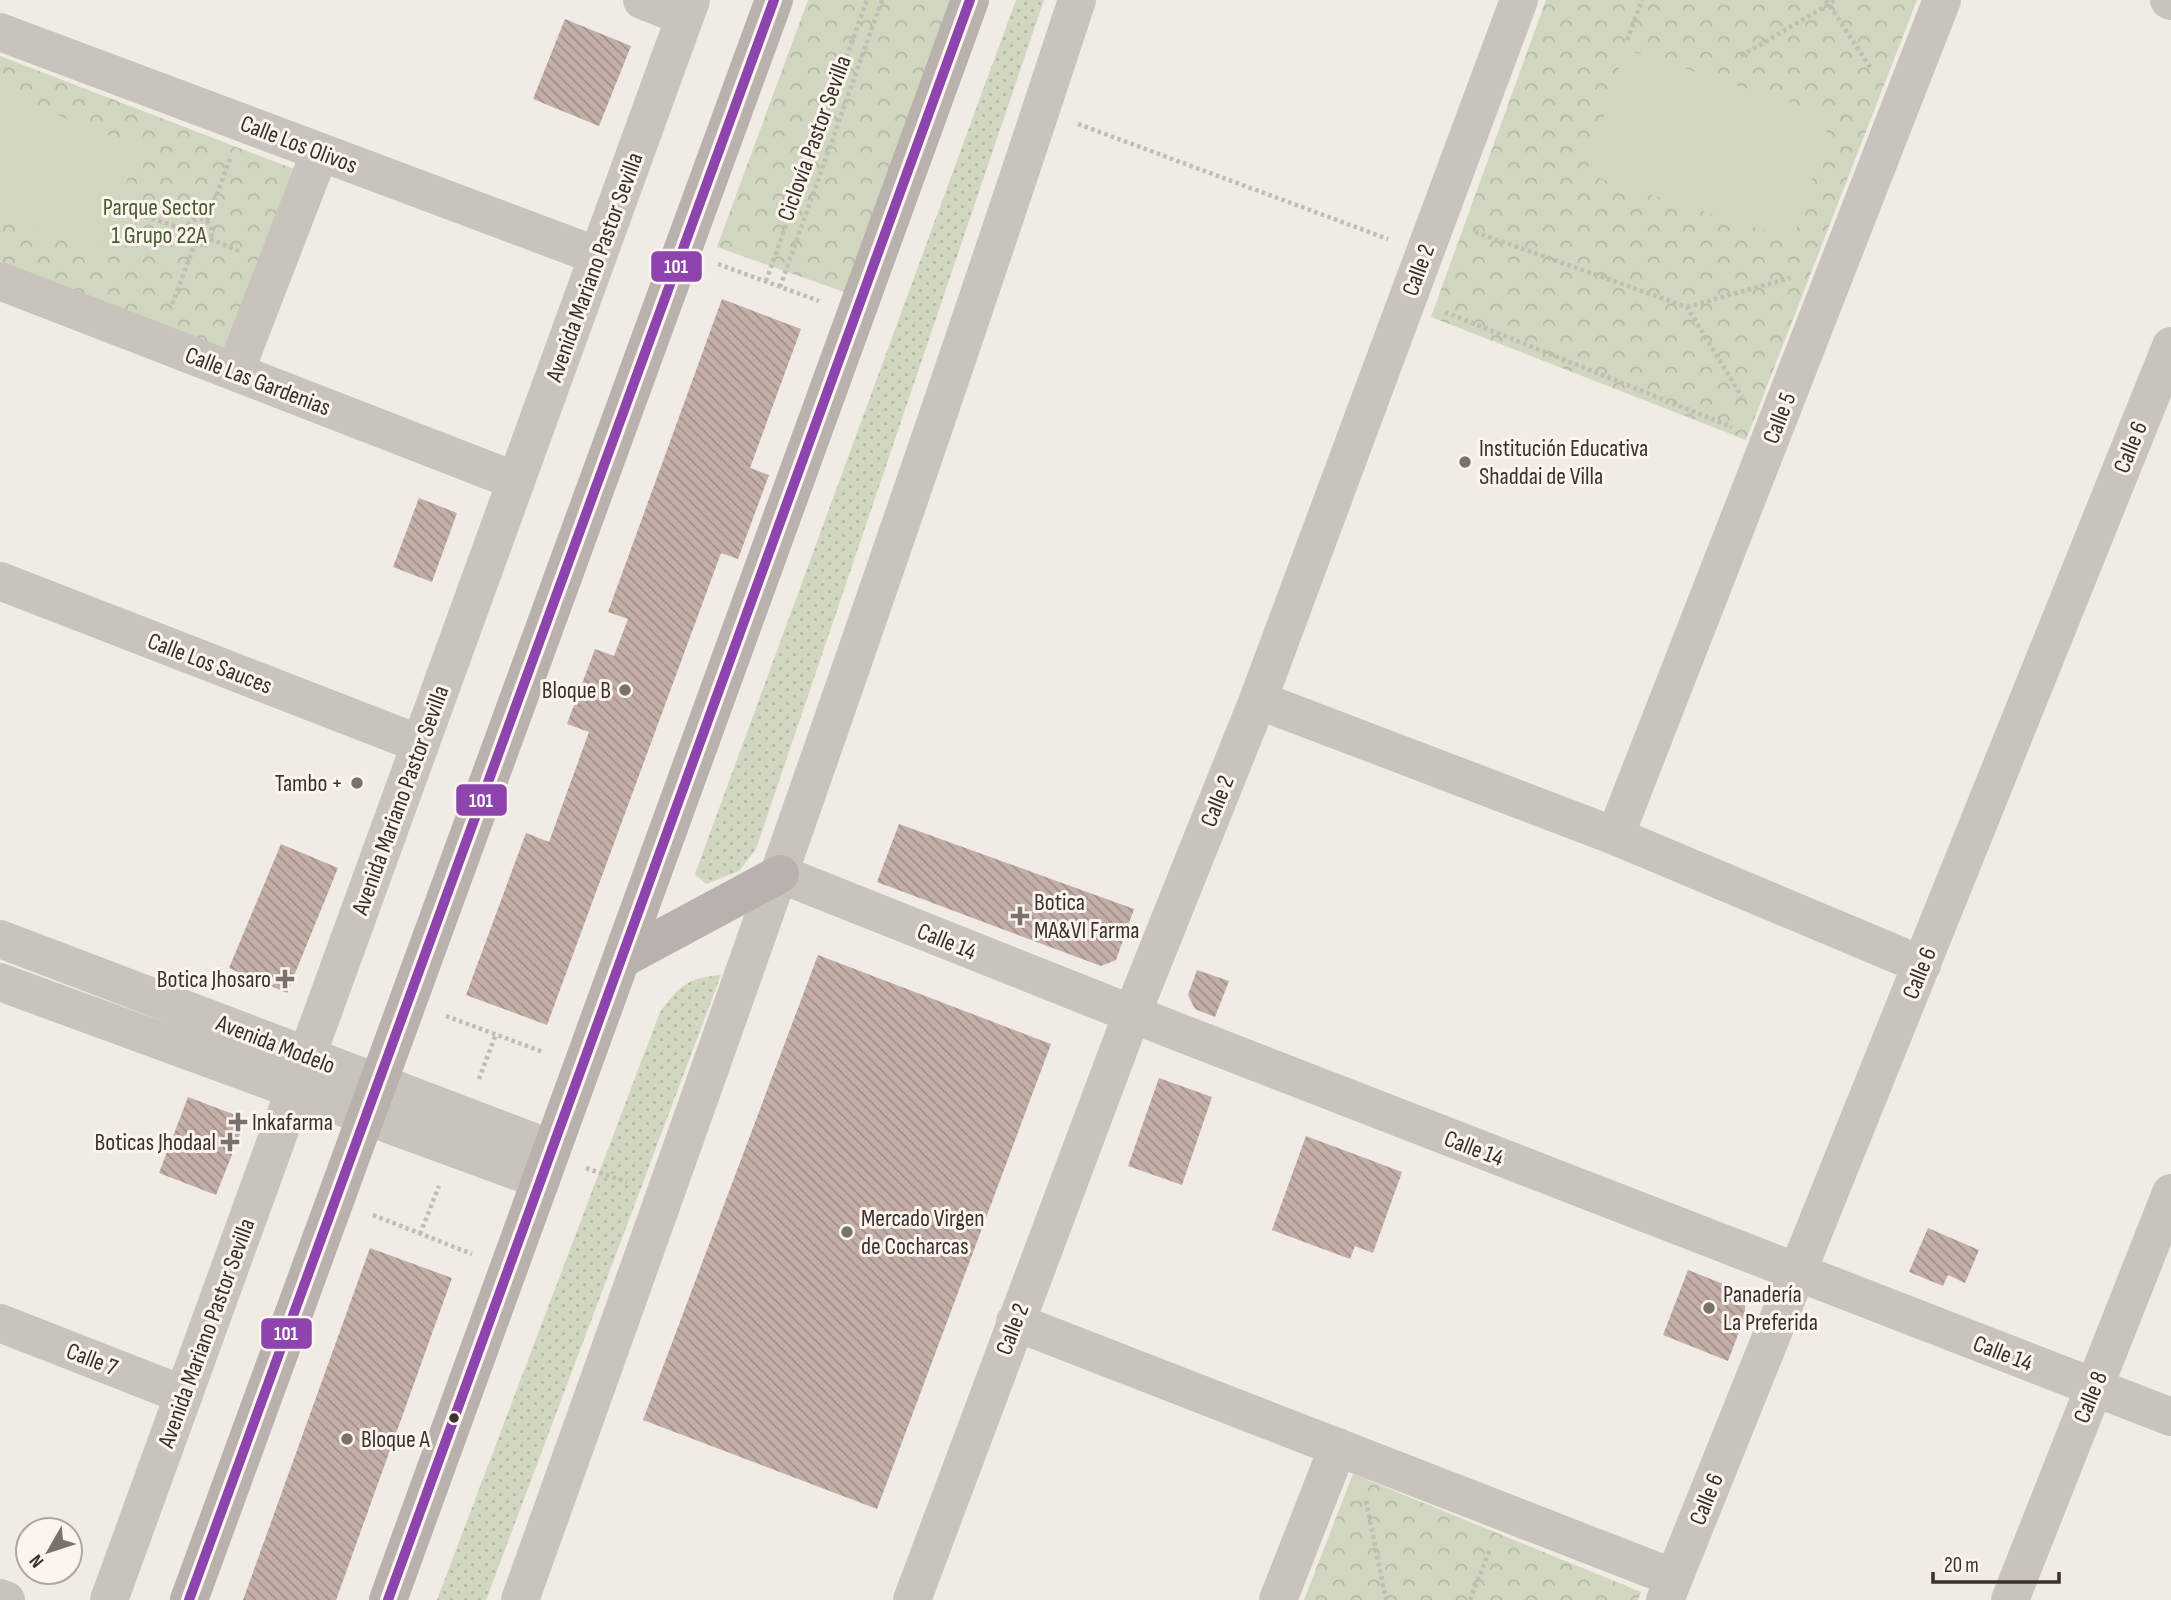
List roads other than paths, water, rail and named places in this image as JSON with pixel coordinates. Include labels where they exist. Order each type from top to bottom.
[{"type":"main road","points":[[189,1600],[774,0]]},
{"type":"main road","points":[[388,1600],[509,1269],[557,1165],[583,1067],[970,0]]},
{"type":"main road","points":[[622,959],[780,874]]},
{"type":"street","points":[[642,0],[688,8]]},
{"type":"street","points":[[520,1600],[780,874],[1077,0]]},
{"type":"street","name":"Calle 2","points":[[912,1600],[1132,1014],[1258,700],[1519,0]]},
{"type":"street","name":"Calle 5","points":[[1615,836],[1942,0]]},
{"type":"street","name":"Avenida Mariano Pastor Sevilla","points":[[109,1600],[688,8]]},
{"type":"street","name":"Calle Los Olivos","points":[[0,32],[598,256]]},
{"type":"street","points":[[235,372],[320,152]]},
{"type":"street","name":"Calle Las Gardenias","points":[[0,281],[516,481]]},
{"type":"street","name":"Calle 6","points":[[1670,1589],[2171,346]]},
{"type":"street","name":"Calle Los Sauces","points":[[0,581],[420,744]]},
{"type":"street","points":[[1258,700],[1615,836],[1922,965]]},
{"type":"street","name":"Calle 14","points":[[780,874],[1797,1274],[2171,1417]]},
{"type":"street","name":"Avenida Modelo","points":[[0,939],[301,1073],[557,1165]]},
{"type":"street","name":"Avenida Modelo","points":[[0,982],[301,1073]]},
{"type":"street","name":"Calle 8","points":[[2010,1600],[2171,1194]]},
{"type":"street","points":[[1015,1322],[1338,1447],[1670,1589]]},
{"type":"street","name":"Calle 7","points":[[0,1323],[184,1395]]},
{"type":"street","points":[[1278,1600],[1338,1447]]},
{"type":"street","points":[[0,1598],[6,1600]]},
{"type":"place","name":"Institución Educativa Shaddai de Villa","points":[[1465,462]]},
{"type":"place","name":"Bloque B","points":[[625,690]]},
{"type":"place","name":"Tambo +","points":[[357,783]]},
{"type":"place","name":"Botica MA&VI Farma","points":[[1020,916]]},
{"type":"place","name":"Botica Jhosaro","points":[[285,979]]},
{"type":"place","name":"Inkafarma","points":[[238,1122]]},
{"type":"place","name":"Boticas Jhodaal","points":[[230,1142]]},
{"type":"place","name":"Mercado Virgen de Cocharcas","points":[[847,1232]]},
{"type":"place","name":"Panadería La Preferida","points":[[1709,1308]]},
{"type":"place","name":"Bloque A","points":[[347,1439]]},
{"type":"park label","name":"Parque Sector 1 Grupo 22A","points":[[159,221]]}]
